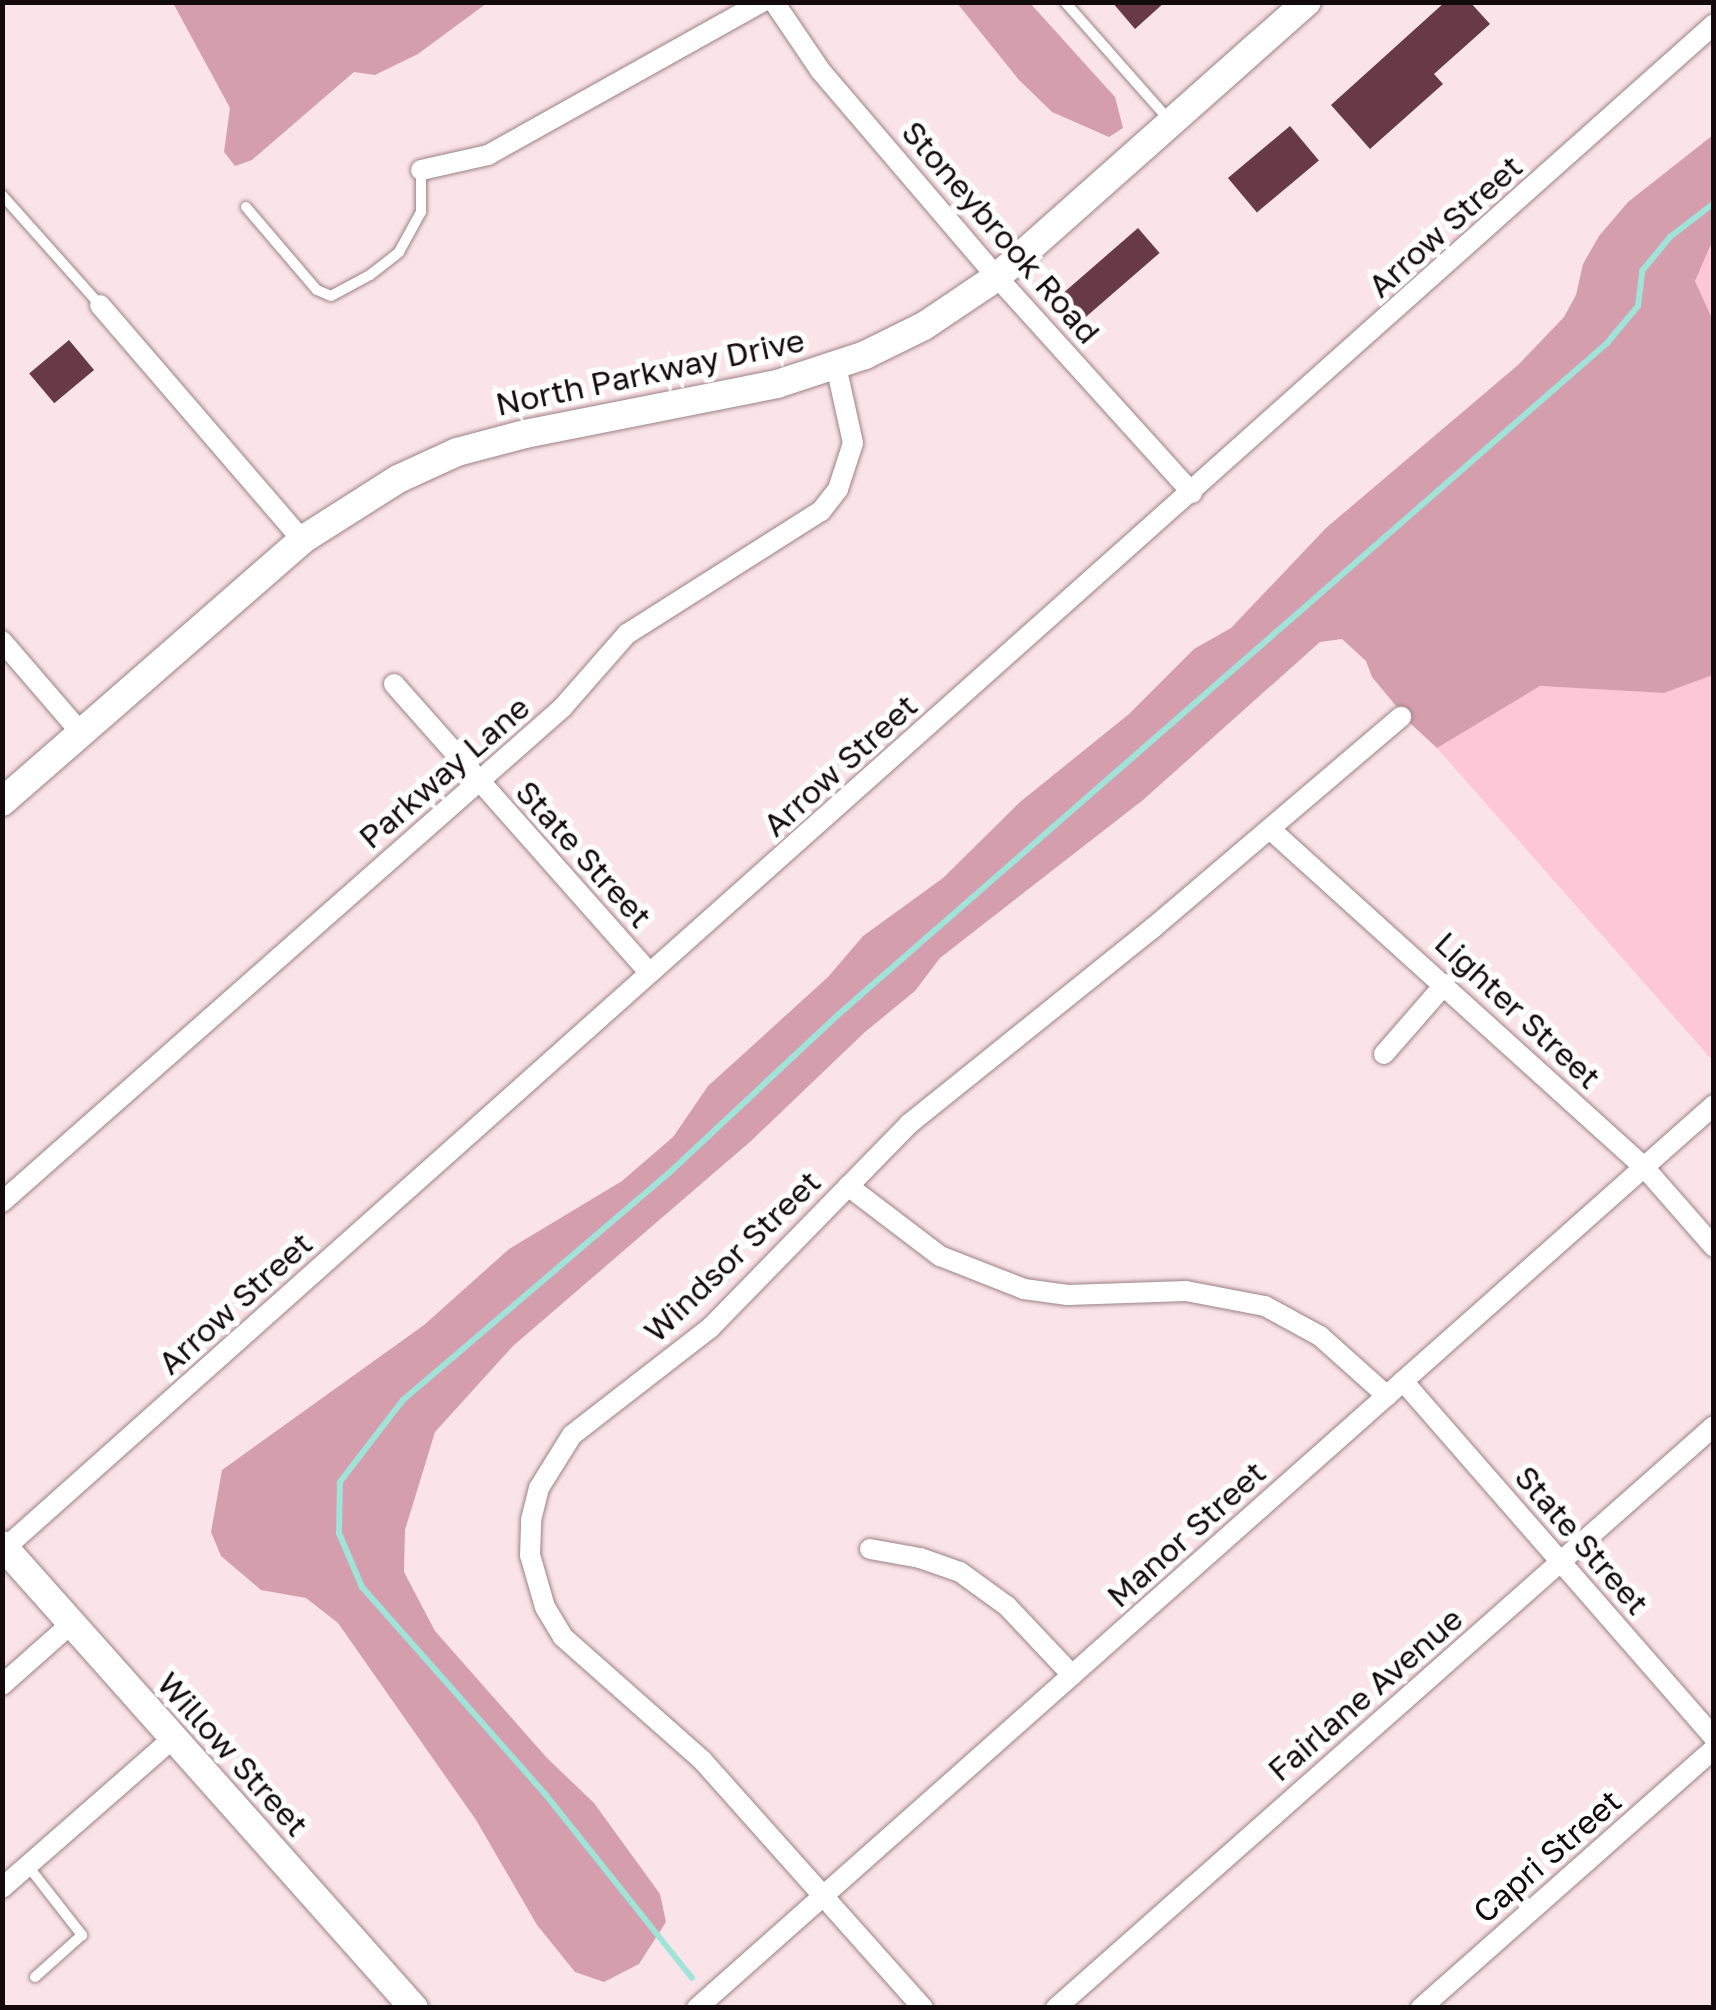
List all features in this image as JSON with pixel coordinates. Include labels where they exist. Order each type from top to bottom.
[{"type":"main road","name":"North Parkway Drive","points":[[2,802],[302,540],[358,500],[457,452],[525,434],[777,384],[836,366],[924,326],[997,276],[1307,2]]},
{"type":"main road","name":"Willow Street","points":[[4,1547],[414,2008]]},
{"type":"street","points":[[421,170],[488,155],[762,2]]},
{"type":"street","name":"Stoneybrook Road","points":[[774,2],[820,70],[997,276],[1192,493]]},
{"type":"street","name":"Arrow Street","points":[[4,1547],[1192,493],[1714,24]]},
{"type":"street","points":[[100,305],[302,540]]},
{"type":"street","name":"Parkway Lane","points":[[2,1202],[564,707],[627,634],[820,511],[838,489],[853,443],[836,366]]},
{"type":"street","points":[[2,641],[81,733]]},
{"type":"street","name":"State Street","points":[[394,684],[650,973]]},
{"type":"street","name":"Windsor Street","points":[[922,2008],[702,1760],[563,1636],[538,1590],[529,1538],[539,1488],[572,1435],[710,1328],[910,1124],[1401,717]]},
{"type":"street","name":"Lighter Street","points":[[1270,829],[1644,1167],[1714,1247]]},
{"type":"street","points":[[1384,1054],[1445,984]]},
{"type":"street","name":"Manor Street","points":[[697,2008],[1714,1105]]},
{"type":"street","points":[[848,1186],[940,1256],[1024,1289],[1068,1296],[1186,1291],[1264,1306],[1320,1336],[1386,1396]]},
{"type":"street","name":"State Street","points":[[1404,1381],[1714,1738]]},
{"type":"street","name":"Fairlane Avenue","points":[[1056,2008],[1714,1426]]},
{"type":"street","points":[[870,1549],[920,1558],[960,1572],[1007,1606],[1072,1675]]},
{"type":"street","points":[[2,1685],[72,1624]]},
{"type":"street","points":[[2,1888],[172,1738]]},
{"type":"street","name":"Capri Street","points":[[1420,2008],[1714,1749]]},
{"type":"lane","points":[[1065,2],[1172,122]]},
{"type":"lane","points":[[246,207],[317,290],[331,296],[370,275],[399,252],[422,212],[421,170]]},
{"type":"lane","points":[[2,195],[100,305]]},
{"type":"lane","points":[[28,1866],[82,1936],[35,1977]]},
{"type":"shaded area","points":[[173,3],[487,3],[418,54],[375,75],[354,72],[252,160],[235,166],[224,152],[230,108]]},
{"type":"shaded area","points":[[957,3],[1030,3],[1115,97],[1123,128],[1109,137],[1052,112],[1019,80]]},
{"type":"shaded area","points":[[1713,135],[1713,240],[1695,281],[1714,323],[1713,675],[1664,693],[1540,686],[1437,748],[1411,724],[1372,677],[1366,661],[1342,639],[1320,642],[1143,800],[940,958],[915,991],[865,1032],[751,1141],[513,1346],[435,1432],[405,1530],[404,1572],[435,1631],[547,1758],[594,1803],[660,1894],[666,1922],[639,1964],[604,1982],[575,1972],[537,1925],[476,1820],[338,1623],[306,1598],[261,1590],[221,1556],[211,1532],[222,1470],[424,1325],[509,1249],[622,1181],[673,1137],[708,1086],[828,977],[863,936],[943,878],[1020,802],[1129,714],[1194,649],[1231,628],[1326,528],[1518,365],[1564,317],[1576,295],[1583,264],[1599,236],[1628,202]]},
{"type":"shaded area","points":[[1713,240],[1713,323],[1695,281]]},
{"type":"shaded area","points":[[1713,675],[1713,1061],[1437,748],[1540,686],[1664,693]]},
{"type":"building","points":[[1112,2],[1165,2],[1135,29]]},
{"type":"building","points":[[1445,2],[1470,2],[1490,24],[1434,74],[1443,84],[1370,149],[1331,105]]},
{"type":"building","points":[[1290,126],[1319,160],[1257,213],[1228,178]]},
{"type":"building","points":[[1138,228],[1160,253],[1085,318],[1063,293]]},
{"type":"building","points":[[69,340],[94,370],[54,403],[29,373]]},
{"type":"waterway","points":[[692,1978],[546,1795],[362,1587],[339,1533],[340,1482],[403,1400],[669,1173],[839,1014],[1607,343],[1638,306],[1642,271],[1670,237],[1714,203]]}]
